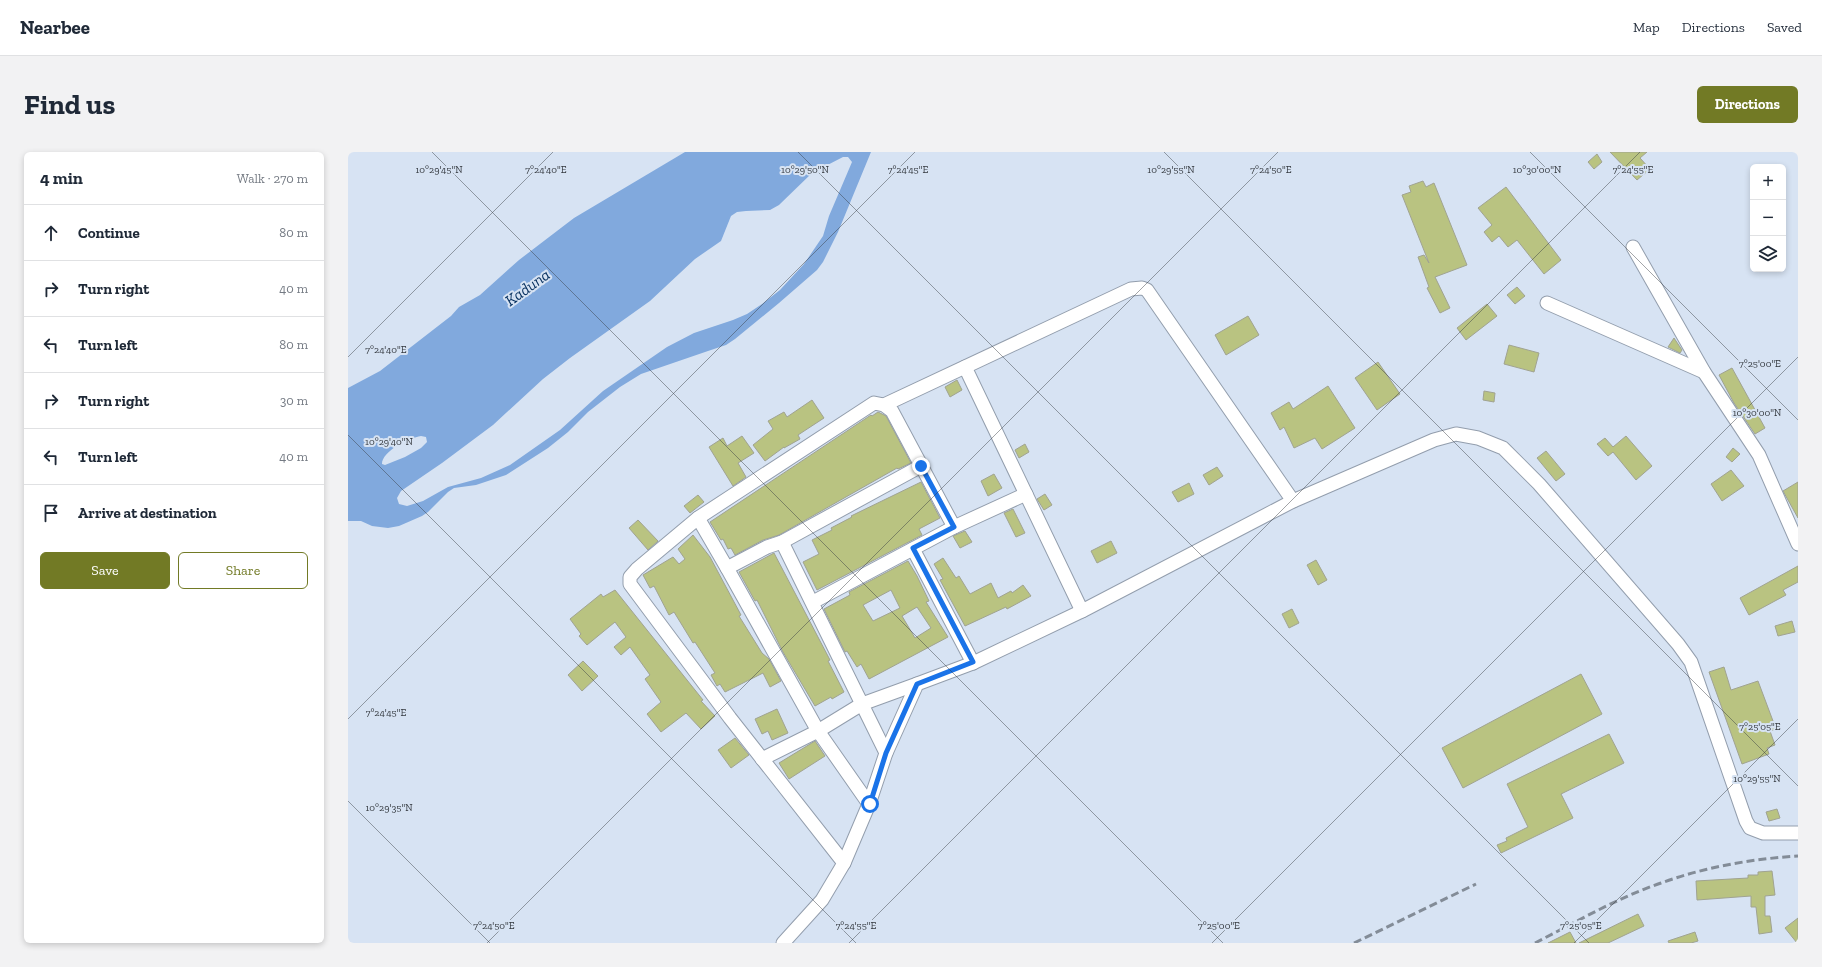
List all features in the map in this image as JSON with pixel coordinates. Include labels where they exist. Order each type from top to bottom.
[{"type":"street","points":[[1633,247],[1704,372],[1759,456],[1798,544]]},
{"type":"street","points":[[884,405],[1131,289],[1142,288],[1147,290],[1293,501]]},
{"type":"street","points":[[1547,303],[1704,372]]},
{"type":"street","points":[[965,367],[1082,611]]},
{"type":"street","points":[[844,863],[762,759],[630,584],[630,577],[637,569],[698,518],[874,403],[884,405],[892,411],[954,527]]},
{"type":"street","points":[[762,759],[818,731],[862,704],[973,662],[1082,611],[1293,501],[1434,440],[1456,434],[1478,438],[1503,448],[1539,484],[1678,644],[1691,662],[1746,821],[1750,828],[1762,833],[1798,834]]},
{"type":"street","points":[[728,568],[767,547],[782,542],[921,466]]},
{"type":"street","points":[[813,602],[954,527],[1026,494]]},
{"type":"street","points":[[698,518],[728,568],[818,731],[870,804]]},
{"type":"street","points":[[782,542],[813,602],[886,753]]},
{"type":"street","points":[[913,548],[973,662]]},
{"type":"street","points":[[783,943],[822,900],[844,863],[870,804],[886,753],[917,684]]},
{"type":"water","name":"Kaduna","points":[[685,152],[871,152],[838,232],[823,262],[817,270],[735,339],[726,345],[641,374],[620,387],[588,412],[568,432],[548,448],[506,475],[476,485],[454,488],[422,516],[399,526],[388,528],[372,526],[361,521],[348,521],[348,388],[380,371],[451,316],[459,307],[480,295],[519,260],[574,218]],"holes":[[[843,157],[848,157],[852,162],[829,216],[823,236],[804,264],[780,290],[747,314],[694,333],[667,347],[603,391],[560,430],[510,465],[481,478],[448,487],[423,501],[407,506],[399,504],[397,498],[401,491],[493,425],[543,379],[650,301],[695,259],[721,241],[731,216],[737,212],[770,210],[779,205],[812,173]],[[421,436],[426,437],[427,442],[421,448],[405,457],[385,465],[382,464],[386,454],[391,450],[403,442]]]},
{"type":"building","points":[[1610,152],[1647,152],[1640,158],[1650,169],[1637,180]]},
{"type":"building","points":[[1597,154],[1602,162],[1594,169],[1588,162]]},
{"type":"building","points":[[1423,181],[1426,187],[1434,183],[1467,265],[1435,277],[1450,308],[1440,313],[1427,288],[1429,287],[1418,257],[1424,255],[1429,263],[1402,195],[1411,192],[1409,186]]},
{"type":"building","points":[[1506,187],[1561,260],[1544,274],[1517,240],[1508,247],[1499,236],[1492,242],[1484,232],[1492,225],[1478,208]]},
{"type":"building","points":[[1517,287],[1525,296],[1515,304],[1507,295]]},
{"type":"building","points":[[1487,304],[1497,316],[1466,340],[1457,328]]},
{"type":"building","points":[[1248,316],[1259,335],[1226,355],[1215,335]]},
{"type":"building","points":[[1674,338],[1682,350],[1680,353],[1668,347]]},
{"type":"building","points":[[1509,345],[1539,353],[1534,372],[1504,364]]},
{"type":"building","points":[[1378,362],[1400,394],[1377,410],[1355,378]]},
{"type":"building","points":[[1732,368],[1765,428],[1755,434],[1734,403],[1719,375]]},
{"type":"building","points":[[957,380],[962,390],[950,397],[945,387]]},
{"type":"building","points":[[1328,386],[1355,428],[1322,449],[1315,438],[1294,448],[1284,427],[1280,430],[1271,413],[1289,402],[1293,409]]},
{"type":"building","points":[[1484,391],[1495,393],[1494,402],[1483,400]]},
{"type":"building","points":[[812,400],[824,418],[798,435],[800,439],[784,447],[765,461],[753,445],[773,429],[768,421],[784,412],[787,417]]},
{"type":"building","points":[[878,412],[886,416],[911,463],[898,469],[897,468],[779,535],[763,540],[735,555],[731,548],[728,549],[723,539],[721,540],[710,522],[871,415],[872,416]]},
{"type":"building","points":[[742,436],[754,453],[738,463],[746,477],[733,486],[709,447],[723,438],[727,446]]},
{"type":"building","points":[[1626,436],[1652,466],[1636,480],[1613,452],[1608,456],[1597,444],[1605,438],[1613,447]]},
{"type":"building","points":[[1025,444],[1029,452],[1019,458],[1015,450]]},
{"type":"building","points":[[1733,448],[1740,454],[1732,462],[1726,457]]},
{"type":"building","points":[[1546,451],[1565,474],[1556,481],[1537,458]]},
{"type":"building","points":[[1217,467],[1223,476],[1209,485],[1203,475]]},
{"type":"building","points":[[1731,470],[1744,486],[1722,501],[1711,484]]},
{"type":"building","points":[[994,474],[1002,488],[988,496],[981,481]]},
{"type":"building","points":[[921,482],[940,518],[919,529],[922,535],[817,590],[803,562],[819,554],[812,540],[832,530],[831,528],[852,517],[851,516]]},
{"type":"building","points":[[1798,482],[1798,518],[1783,491]]},
{"type":"building","points":[[1189,483],[1194,494],[1178,502],[1172,492]]},
{"type":"building","points":[[1045,494],[1052,505],[1044,510],[1037,499]]},
{"type":"building","points":[[698,495],[704,502],[690,513],[684,506]]},
{"type":"building","points":[[1013,509],[1025,533],[1016,537],[1004,513]]},
{"type":"building","points":[[638,520],[658,541],[648,550],[629,528]]},
{"type":"building","points":[[965,531],[972,542],[960,548],[953,536]]},
{"type":"building","points":[[693,535],[710,557],[741,615],[739,616],[762,653],[769,659],[781,681],[770,687],[763,673],[725,692],[720,684],[717,686],[711,675],[715,673],[695,642],[693,643],[674,612],[669,615],[654,586],[650,588],[643,575],[673,557],[679,564],[685,559],[678,549]]},
{"type":"building","points":[[1111,541],[1117,553],[1097,563],[1091,551]]},
{"type":"building","points":[[774,553],[830,660],[828,661],[844,692],[815,706],[783,652],[757,600],[755,601],[739,572]]},
{"type":"building","points":[[943,558],[956,578],[959,576],[970,594],[991,583],[998,598],[1011,591],[1012,593],[1023,585],[1031,596],[1007,609],[1006,607],[965,626],[940,580],[943,579],[934,564]]},
{"type":"building","points":[[1316,560],[1327,580],[1318,585],[1307,565]]},
{"type":"building","points":[[908,561],[929,601],[926,602],[948,637],[869,679],[861,664],[857,667],[847,651],[845,652],[824,609],[850,595],[849,592]],"holes":[[[891,590],[900,608],[873,621],[863,605]],[[917,607],[931,628],[915,638],[902,616]]]},
{"type":"building","points":[[1798,566],[1798,582],[1783,590],[1786,595],[1749,615],[1740,598]]},
{"type":"building","points":[[615,590],[703,700],[701,701],[715,716],[701,729],[686,713],[661,732],[647,714],[661,702],[645,679],[650,675],[630,647],[621,655],[614,647],[626,637],[615,622],[587,645],[579,636],[581,634],[570,619],[601,594],[603,597]]},
{"type":"building","points":[[1292,609],[1299,623],[1289,628],[1282,614]]},
{"type":"building","points":[[1792,621],[1795,632],[1778,636],[1775,626]]},
{"type":"building","points":[[583,661],[598,676],[582,691],[568,675]]},
{"type":"building","points":[[1724,667],[1731,690],[1758,681],[1776,729],[1770,731],[1775,745],[1767,748],[1769,754],[1742,764],[1709,672]]},
{"type":"building","points":[[1581,674],[1602,714],[1463,788],[1442,748]]},
{"type":"building","points":[[777,709],[788,733],[772,740],[768,731],[762,734],[755,719]]},
{"type":"building","points":[[1609,734],[1624,763],[1561,794],[1573,818],[1501,853],[1497,845],[1507,841],[1506,838],[1528,827],[1507,784]]},
{"type":"building","points":[[735,738],[749,755],[731,768],[718,750]]},
{"type":"building","points":[[815,741],[825,756],[789,779],[779,763]]},
{"type":"building","points":[[1777,809],[1780,818],[1769,821],[1766,812]]},
{"type":"building","points":[[1772,871],[1775,895],[1765,896],[1765,916],[1770,916],[1772,932],[1759,934],[1756,907],[1751,907],[1751,896],[1697,900],[1696,881],[1748,878],[1748,875],[1758,875],[1758,872]]},
{"type":"building","points":[[1638,914],[1644,926],[1608,943],[1579,943]]},
{"type":"building","points":[[1798,918],[1798,943],[1797,943],[1785,928]]},
{"type":"building","points":[[1570,932],[1576,943],[1548,943]]},
{"type":"building","points":[[1695,932],[1698,941],[1691,943],[1669,943],[1668,941]]},
{"type":"railway","points":[[1535,943],[1613,903],[1678,877],[1728,865],[1763,859],[1798,856]]},
{"type":"railway","points":[[1354,943],[1476,884]]},
{"type":"route","points":[[870,804],[886,753],[917,684],[973,662],[913,548],[954,527],[921,466]]}]
